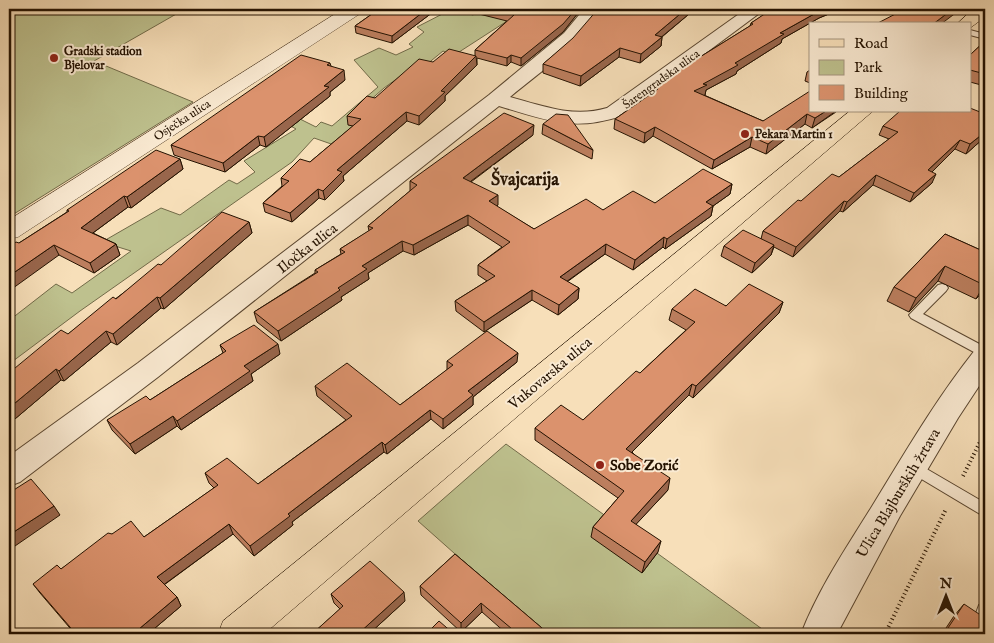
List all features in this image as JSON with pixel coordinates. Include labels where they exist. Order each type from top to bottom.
[{"type":"main road","points":[[969,22],[984,11]]},
{"type":"main road","name":"Vukovarska ulica","points":[[236,634],[862,112]]},
{"type":"street","name":"Osječka ulica","points":[[9,231],[355,9]]},
{"type":"street","name":"Iločka ulica","points":[[9,473],[148,370],[496,99],[570,37],[587,18],[592,9]]},
{"type":"street","name":"Šarengradska ulica","points":[[496,99],[545,113],[570,117],[592,118],[614,112],[757,9]]},
{"type":"street","name":"Ulica Blajburških žrtava","points":[[818,634],[854,566],[913,467],[964,383],[985,355]]},
{"type":"lane","points":[[972,33],[985,37]]},
{"type":"lane","points":[[942,288],[915,315],[985,355]]},
{"type":"lane","points":[[913,467],[985,512]]},
{"type":"path","points":[[885,634],[985,432]]},
{"type":"green space","points":[[9,9],[185,9],[94,61],[193,102],[9,217]]},
{"type":"green space","points":[[452,9],[473,15],[481,9],[518,9],[504,23],[456,54],[452,55],[443,51],[426,65],[417,64],[384,88],[359,110],[378,116],[337,146],[314,138],[292,162],[80,311],[9,364],[9,317],[11,319],[56,284],[72,293],[131,251],[102,242],[161,208],[180,215],[229,180],[237,184],[255,172],[244,161],[296,129],[280,120],[290,114],[316,127],[321,122],[332,126],[378,87],[354,60],[379,48],[396,55],[413,47],[409,44],[424,32],[417,27]]},
{"type":"green space","points":[[506,444],[769,634],[545,634],[418,521]]},
{"type":"building","points":[[379,9],[427,9],[392,36],[355,26]]},
{"type":"building","points":[[489,9],[576,9],[563,24],[521,58],[511,55],[507,58],[475,50],[514,15]]},
{"type":"building","points":[[598,9],[607,11],[607,9],[686,9],[655,35],[662,37],[641,54],[620,48],[581,76],[543,64],[573,38]]},
{"type":"building","points":[[772,9],[823,9],[780,33],[784,34],[735,63],[738,65],[703,84],[707,85],[694,91],[763,121],[809,92],[809,112],[824,112],[815,118],[807,114],[768,144],[752,137],[714,160],[655,127],[645,133],[615,119],[658,89],[653,86],[753,24],[751,23]]},
{"type":"building","points":[[905,9],[953,9],[936,22],[880,22]]},
{"type":"building","points":[[985,41],[985,74],[972,71],[972,53]]},
{"type":"building","points":[[449,49],[476,56],[441,91],[445,92],[419,116],[406,112],[337,170],[342,172],[323,191],[318,189],[290,213],[263,203],[289,181],[281,178],[300,159],[310,162],[361,119],[347,116],[367,96],[375,98],[419,59],[433,62]]},
{"type":"building","points":[[301,55],[330,63],[327,65],[344,70],[324,86],[329,87],[264,137],[258,136],[223,163],[171,145]]},
{"type":"building","points":[[972,109],[985,114],[985,132],[970,144],[960,140],[928,170],[936,174],[914,193],[876,175],[847,202],[844,201],[796,247],[763,231],[798,200],[801,201],[832,174],[839,177],[898,132],[883,126],[899,112],[972,112]]},
{"type":"building","points":[[504,113],[534,125],[463,178],[498,195],[489,201],[534,229],[586,199],[603,210],[633,191],[655,203],[703,169],[732,184],[706,202],[713,206],[667,239],[664,237],[635,260],[606,244],[560,277],[579,288],[559,305],[532,290],[484,322],[455,301],[495,276],[478,265],[510,242],[468,215],[413,245],[402,241],[362,266],[367,269],[338,288],[340,290],[278,331],[254,312],[318,272],[315,270],[345,252],[340,249],[373,228],[368,226],[417,185],[410,181]]},
{"type":"building","points":[[556,114],[568,115],[593,150],[543,124]]},
{"type":"building","points":[[156,150],[180,159],[127,197],[124,196],[81,228],[116,244],[90,263],[54,245],[9,276],[9,247],[16,242],[19,243],[69,211],[67,210]]},
{"type":"building","points":[[222,212],[249,222],[160,298],[157,297],[113,334],[106,331],[59,371],[56,369],[9,408],[9,373],[61,330],[68,334],[113,297],[116,299],[158,264],[161,265]]},
{"type":"building","points":[[743,230],[774,245],[755,263],[724,246]]},
{"type":"building","points":[[945,234],[985,252],[984,285],[945,266],[916,298],[894,287]]},
{"type":"building","points":[[749,284],[783,302],[696,386],[692,384],[626,449],[670,478],[631,521],[661,541],[645,562],[593,527],[624,491],[535,428],[561,405],[583,420],[636,371],[640,373],[695,322],[672,309],[695,289],[726,306]]},
{"type":"building","points":[[254,325],[278,344],[244,366],[250,371],[177,421],[173,416],[130,444],[107,420],[146,396],[150,400],[192,373],[226,351],[220,345]]},
{"type":"building","points":[[487,331],[518,353],[468,391],[473,395],[443,419],[430,410],[385,445],[382,442],[288,514],[290,516],[250,546],[229,524],[157,577],[177,597],[133,634],[76,634],[33,584],[57,565],[61,569],[108,533],[112,534],[131,521],[144,537],[218,485],[205,473],[227,458],[258,484],[352,416],[315,386],[347,363],[400,405],[453,365],[447,361]]},
{"type":"building","points":[[31,479],[54,506],[9,535],[9,493]]},
{"type":"building","points":[[455,554],[549,634],[518,634],[481,603],[461,623],[420,586]]},
{"type":"building","points":[[370,561],[404,592],[358,634],[312,634],[343,606],[331,594]]},
{"type":"building","points":[[964,604],[985,618],[985,634],[944,634]]},
{"type":"building","points":[[439,621],[454,634],[426,634]]},
{"type":"place","name":"Gradski stadion Bjelovar","points":[[54,58]]},
{"type":"place","name":"Pekara Martin 1","points":[[745,134]]},
{"type":"place","name":"Sobe Zorić","points":[[600,465]]},
{"type":"district","name":"Švajcarija","points":[[525,179]]}]
